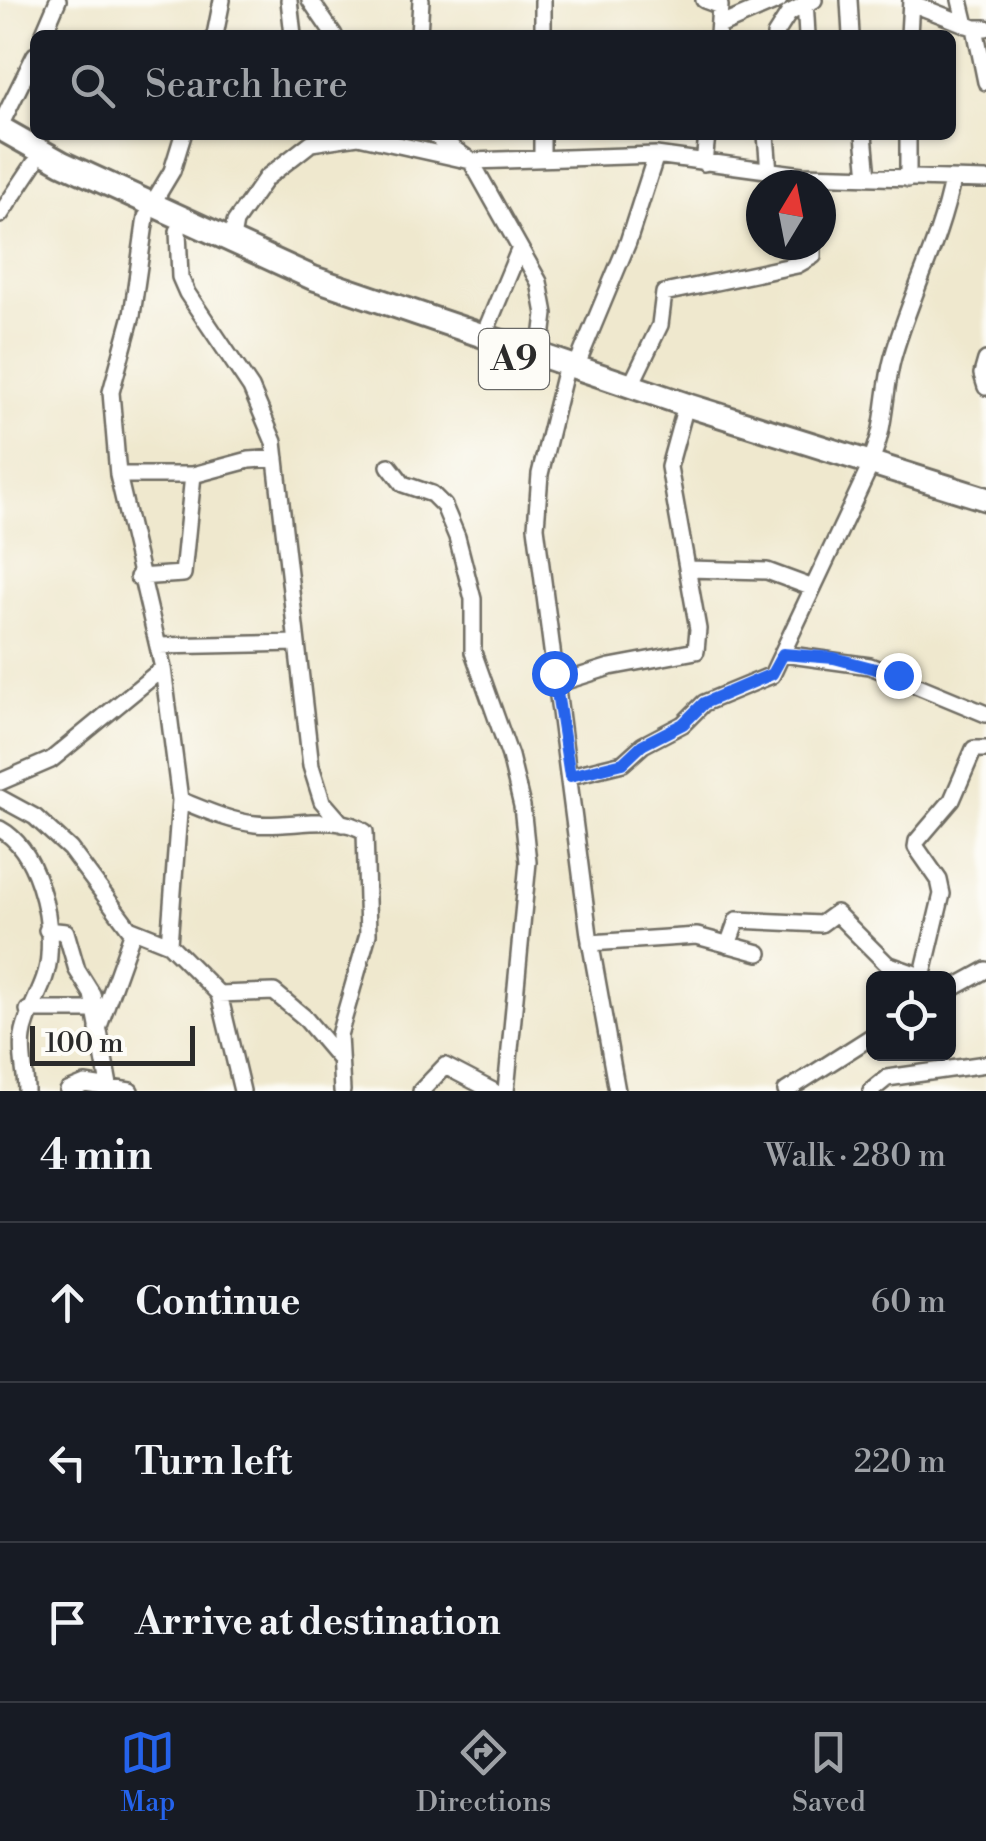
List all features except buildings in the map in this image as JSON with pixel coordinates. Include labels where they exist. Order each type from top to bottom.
[{"type":"highway","name":"A9","points":[[0,127],[178,231],[312,284],[570,372],[683,416],[868,467]]},
{"type":"highway","name":"A9","points":[[0,147],[231,244],[312,284],[540,355],[570,372],[631,386],[902,479],[986,512]]},
{"type":"highway","name":"A9","points":[[902,479],[986,500]]},
{"type":"street","points":[[45,30],[58,0]]},
{"type":"street","points":[[216,30],[222,0]]},
{"type":"street","points":[[289,0],[293,30]]},
{"type":"street","points":[[310,0],[331,30]]},
{"type":"street","points":[[418,30],[421,0]]},
{"type":"street","points":[[543,0],[543,30]]},
{"type":"street","points":[[704,0],[720,6],[718,30]]},
{"type":"street","points":[[720,30],[779,0]]},
{"type":"street","points":[[849,0],[851,30]]},
{"type":"street","points":[[960,0],[975,27],[986,82]]},
{"type":"street","points":[[779,30],[789,14],[809,1]]},
{"type":"street","points":[[807,30],[809,1]]},
{"type":"street","points":[[909,30],[911,2],[975,27]]},
{"type":"street","points":[[0,127],[30,66]]},
{"type":"street","points":[[168,944],[180,800],[158,646],[138,577],[118,475],[111,392],[132,315],[149,211],[172,172],[182,140]]},
{"type":"street","points":[[231,244],[236,222],[266,178],[309,140]]},
{"type":"street","points":[[376,140],[471,161],[656,154],[755,170]]},
{"type":"street","points":[[441,140],[471,161],[539,282],[545,314],[540,355]]},
{"type":"street","points":[[542,140],[542,157]]},
{"type":"street","points":[[704,163],[706,140]]},
{"type":"street","points":[[766,140],[769,170]]},
{"type":"street","points":[[864,140],[868,177]]},
{"type":"street","points":[[908,140],[908,178]]},
{"type":"street","points":[[617,1091],[590,943],[537,503],[570,372],[628,242],[656,154]]},
{"type":"street","points":[[0,215],[34,164]]},
{"type":"street","points":[[836,178],[986,180]]},
{"type":"street","points":[[570,776],[623,763],[642,745],[683,724],[704,703],[772,674],[882,438],[892,359],[945,218],[952,180]]},
{"type":"street","points":[[178,231],[180,276],[258,401],[276,458],[311,766],[322,801],[342,824]]},
{"type":"street","points":[[482,337],[520,248]]},
{"type":"street","points":[[631,386],[660,325],[664,293],[806,260]]},
{"type":"street","points":[[986,360],[986,387]]},
{"type":"street","points":[[556,684],[610,667],[696,652],[698,629],[670,468],[683,416]]},
{"type":"street","points":[[118,475],[194,475],[276,458]]},
{"type":"street","points":[[390,466],[403,484],[432,494],[444,506],[457,537],[473,598],[473,652],[510,756],[522,806],[528,862],[506,1091]]},
{"type":"street","points":[[138,577],[183,574],[194,475]]},
{"type":"street","points":[[687,569],[767,571],[813,588]]},
{"type":"street","points":[[158,646],[296,643]]},
{"type":"street","points":[[783,654],[870,666],[986,714]]},
{"type":"street","points":[[0,782],[51,760],[162,668]]},
{"type":"street","points":[[923,971],[942,894],[939,880],[916,847],[952,800],[974,749],[986,749]]},
{"type":"street","points":[[0,798],[35,816],[70,849],[133,931],[168,944],[219,994],[242,1091]]},
{"type":"street","points":[[180,800],[223,818],[257,825],[358,827],[369,844],[368,934],[339,1036],[344,1090]]},
{"type":"street","points":[[0,828],[25,852],[40,891],[50,956],[37,998],[28,1010],[22,1041],[26,1091]]},
{"type":"street","points":[[728,945],[738,920],[821,924],[836,913],[887,964],[906,971]]},
{"type":"street","points":[[47,930],[66,932],[70,939],[77,970],[92,994],[109,1085]]},
{"type":"street","points":[[98,1028],[133,931]]},
{"type":"street","points":[[590,943],[697,936],[759,954]]},
{"type":"street","points":[[956,987],[986,970]]},
{"type":"street","points":[[219,994],[274,992],[304,1018],[338,1057]]},
{"type":"street","points":[[28,1010],[92,1010]]},
{"type":"street","points":[[786,1091],[866,1040]]},
{"type":"street","points":[[870,1091],[887,1078],[986,1064]]},
{"type":"street","points":[[421,1091],[444,1066],[493,1091]]},
{"type":"street","points":[[68,1091],[86,1084],[130,1091]]},
{"type":"route","points":[[554,673],[570,776],[623,763],[642,745],[683,724],[704,703],[724,691],[772,674],[783,654],[834,658],[898,675]]}]
